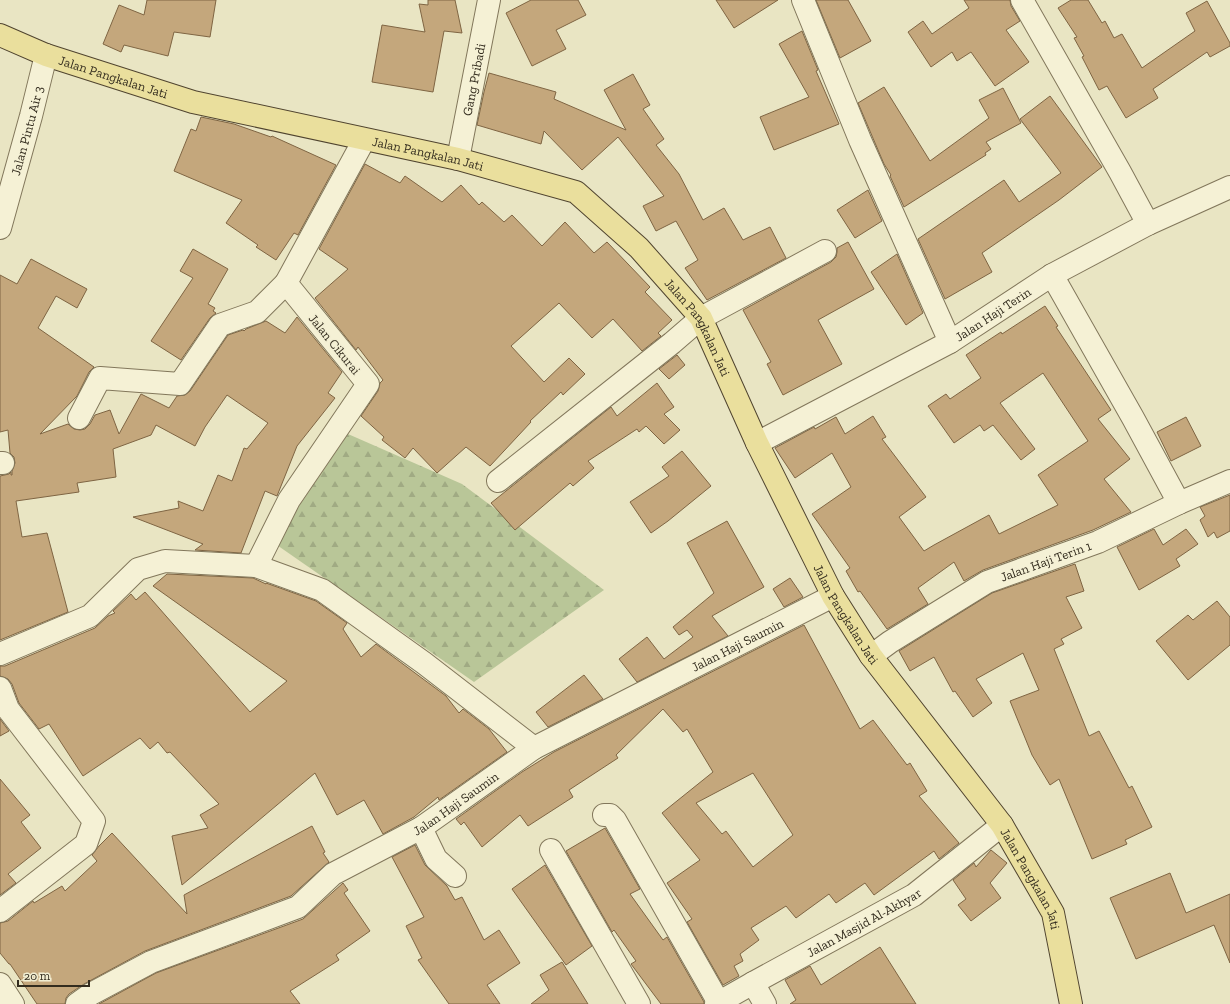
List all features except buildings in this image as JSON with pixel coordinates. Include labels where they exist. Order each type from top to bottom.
[{"type":"main road","name":"Jalan Pangkalan Jati","points":[[0,35],[46,55],[193,102],[458,159],[576,192],[639,248],[701,318],[757,443],[833,596],[870,656],[1002,825],[1053,913],[1071,1004]]},
{"type":"street","name":"Gang Pribadi","points":[[458,159],[490,0]]},
{"type":"street","points":[[803,0],[860,140],[950,342]]},
{"type":"street","points":[[1022,0],[1148,224]]},
{"type":"street","name":"Jalan Pintu Air 3","points":[[0,228],[46,55]]},
{"type":"street","points":[[79,418],[100,378],[180,384],[220,325],[257,312],[286,283],[364,140]]},
{"type":"street","name":"Jalan Haji Terin","points":[[757,443],[950,342],[1052,275],[1148,224],[1230,187]]},
{"type":"street","points":[[498,481],[666,348],[701,318],[825,251]]},
{"type":"street","points":[[1052,275],[1179,503]]},
{"type":"street","name":"Jalan Cikurai","points":[[256,566],[289,500],[368,384],[286,283]]},
{"type":"street","name":"Jalan Haji Terin 1","points":[[870,656],[987,582],[1098,542],[1179,503],[1230,481]]},
{"type":"street","points":[[0,654],[90,616],[138,569],[165,561],[256,566],[322,590],[424,663],[534,748]]},
{"type":"street","name":"Jalan Haji Saumin","points":[[77,1004],[91,994],[151,962],[298,907],[334,874],[421,828],[534,748],[833,596]]},
{"type":"street","points":[[0,688],[8,709],[94,821],[86,844],[0,910]]},
{"type":"street","points":[[604,815],[610,815],[615,820],[718,1003]]},
{"type":"street","name":"Jalan Masjid Al-Akhyar","points":[[718,1003],[914,895],[1002,825]]},
{"type":"street","points":[[421,828],[436,859],[455,876]]},
{"type":"street","points":[[551,850],[639,1004]]},
{"type":"street","points":[[753,983],[766,1004]]},
{"type":"street","points":[[0,984],[13,1004]]},
{"type":"green space","points":[[348,434],[462,484],[604,590],[474,682],[274,543]]}]
